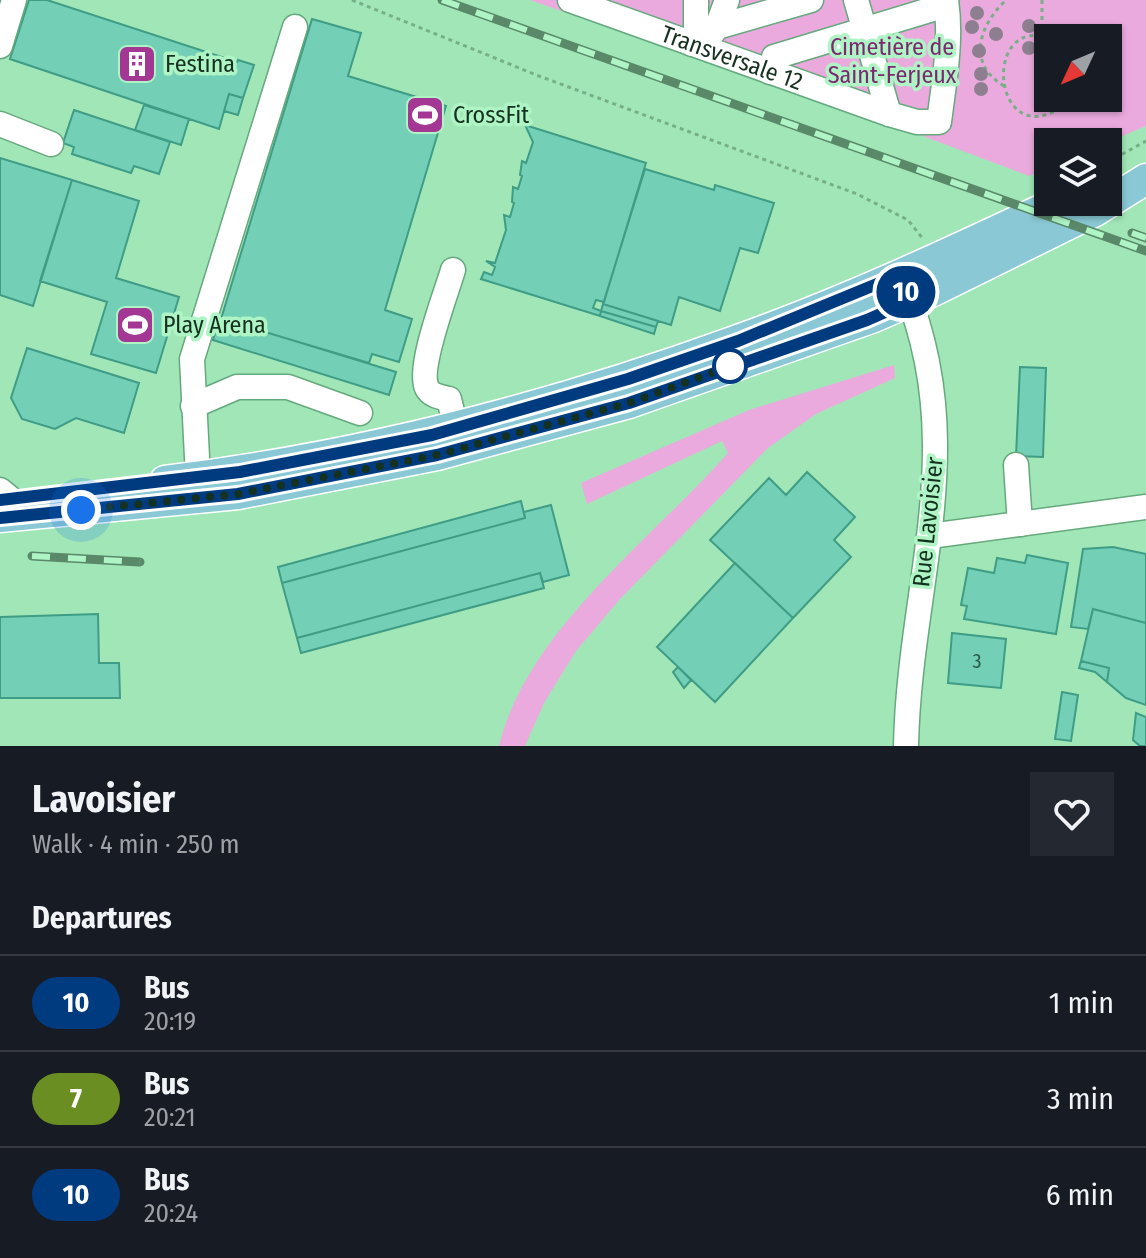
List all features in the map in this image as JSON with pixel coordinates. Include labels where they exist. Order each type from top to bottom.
[{"type":"main road","points":[[1122,171],[1146,160]]},
{"type":"main road","points":[[1122,194],[1146,179]]},
{"type":"main road","points":[[1122,201],[1146,193]]},
{"type":"main road","points":[[3,502],[238,494],[437,455],[629,403],[853,325],[905,288],[1034,215]]},
{"type":"main road","points":[[3,502],[255,469],[456,428],[628,379],[905,288],[1083,216]]},
{"type":"street","points":[[0,46],[14,0]]},
{"type":"street","name":"Transversale 12","points":[[570,0],[704,34],[889,114],[917,122],[939,122],[947,61],[946,3]]},
{"type":"street","points":[[696,0],[704,34]]},
{"type":"street","points":[[704,34],[727,0]]},
{"type":"street","points":[[856,0],[889,114]]},
{"type":"street","points":[[772,64],[946,3]]},
{"type":"street","points":[[704,34],[782,4]]},
{"type":"street","points":[[198,477],[192,359],[295,27]]},
{"type":"street","points":[[0,124],[51,144]]},
{"type":"street","points":[[453,270],[426,357],[424,378],[427,389],[433,395],[449,399],[456,428]]},
{"type":"street","name":"Rue Lavoisier","points":[[905,288],[930,372],[937,454],[930,536],[912,659],[906,746]]},
{"type":"street","points":[[193,406],[237,387],[288,387],[360,413]]},
{"type":"street","points":[[1016,465],[1020,524]]},
{"type":"street","points":[[930,536],[1146,507]]},
{"type":"path","points":[[352,0],[539,76],[857,194],[908,220],[926,243]]},
{"type":"path","points":[[1004,86],[983,66],[980,46],[986,26],[1006,0]]},
{"type":"path","points":[[1042,0],[1042,24]]},
{"type":"path","points":[[1034,38],[1009,47],[1004,62],[1007,99],[1019,112],[1036,117],[1053,112]]},
{"type":"path","points":[[1122,154],[1146,141]]},
{"type":"green space","name":"Cimetière de Saint-Ferjeux","points":[[530,0],[1146,0],[1146,126],[1122,136],[1122,128],[1034,128],[1034,174],[1029,176],[851,109],[798,94]]},
{"type":"green space","points":[[894,365],[895,378],[816,414],[768,448],[620,599],[576,651],[544,703],[525,746],[499,746],[514,704],[536,664],[564,626],[728,453],[722,441],[587,504],[581,483],[749,410]]},
{"type":"building","name":"Festina","points":[[29,0],[47,0],[254,65],[243,98],[229,94],[219,129],[10,59]]},
{"type":"building","points":[[312,19],[361,33],[348,76],[446,106],[385,310],[412,319],[399,362],[372,354],[369,363],[221,319]]},
{"type":"building","points":[[229,94],[243,98],[238,115],[224,111]]},
{"type":"building","points":[[144,105],[189,119],[181,145],[135,130]]},
{"type":"building","points":[[74,110],[170,142],[159,174],[134,166],[131,173],[72,154],[74,147],[63,143]]},
{"type":"building","points":[[525,125],[646,163],[604,302],[596,300],[593,308],[601,311],[600,316],[481,279],[484,272],[492,275],[495,267],[486,261],[495,263],[506,230],[504,215],[510,217],[514,203],[513,187],[518,189],[522,161],[526,163],[533,142]]},
{"type":"building","points":[[0,158],[72,180],[33,306],[0,295]]},
{"type":"building","points":[[645,169],[714,190],[715,185],[774,203],[758,253],[740,248],[720,311],[679,297],[671,325],[603,304]]},
{"type":"building","points":[[72,180],[139,201],[116,278],[179,297],[156,373],[91,354],[107,302],[40,281]]},
{"type":"building","points":[[603,304],[658,321],[656,327],[601,311]]},
{"type":"building","points":[[601,311],[656,327],[654,334],[600,316]]},
{"type":"building","points":[[220,318],[396,372],[389,395],[213,340]]},
{"type":"building","points":[[27,348],[139,383],[124,433],[76,418],[55,429],[22,419],[11,398]]},
{"type":"building","points":[[1020,367],[1046,368],[1043,457],[1016,456]]},
{"type":"building","points":[[807,472],[855,517],[834,540],[851,557],[793,618],[710,540],[769,478],[786,495]]},
{"type":"building","points":[[521,501],[525,518],[282,583],[278,567]]},
{"type":"building","points":[[551,505],[569,575],[543,582],[540,573],[297,638],[282,583],[525,518],[524,512]]},
{"type":"building","points":[[1113,547],[1146,554],[1146,623],[1093,609],[1088,629],[1071,627],[1083,549]]},
{"type":"building","points":[[1027,555],[1068,563],[1056,634],[964,619],[967,606],[961,605],[968,568],[994,573],[997,558],[1025,563]]},
{"type":"building","points":[[735,563],[793,618],[715,702],[657,647]]},
{"type":"building","points":[[540,573],[544,588],[301,653],[297,638]]},
{"type":"building","points":[[1093,609],[1146,623],[1146,705],[1126,698],[1107,682],[1109,668],[1081,661]]},
{"type":"building","points":[[98,614],[99,663],[119,663],[120,698],[0,698],[0,617]]},
{"type":"building","points":[[952,633],[1006,639],[1001,688],[948,683]]},
{"type":"building","points":[[1081,661],[1109,668],[1107,682],[1095,672],[1079,668]]},
{"type":"building","points":[[678,667],[691,680],[684,688],[673,672]]},
{"type":"building","points":[[1062,692],[1078,695],[1071,741],[1055,739]]},
{"type":"building","points":[[1136,713],[1146,717],[1146,746],[1140,746],[1133,740]]},
{"type":"railway","points":[[442,0],[1146,251]]},
{"type":"railway","points":[[1132,233],[1146,238]]},
{"type":"railway","points":[[32,556],[140,562]]},
{"type":"bus line","name":"10","points":[[0,500],[240,472],[432,435],[628,379],[738,341],[899,275],[910,301],[867,320],[629,403],[437,455],[238,494],[0,518]]},
{"type":"place","name":"Festina","points":[[137,64]]},
{"type":"place","name":"CrossFit","points":[[425,115]]},
{"type":"place","name":"Play Arena","points":[[135,325]]},
{"type":"route","points":[[81,510],[238,494],[437,455],[629,403],[742,362],[730,366]]}]
